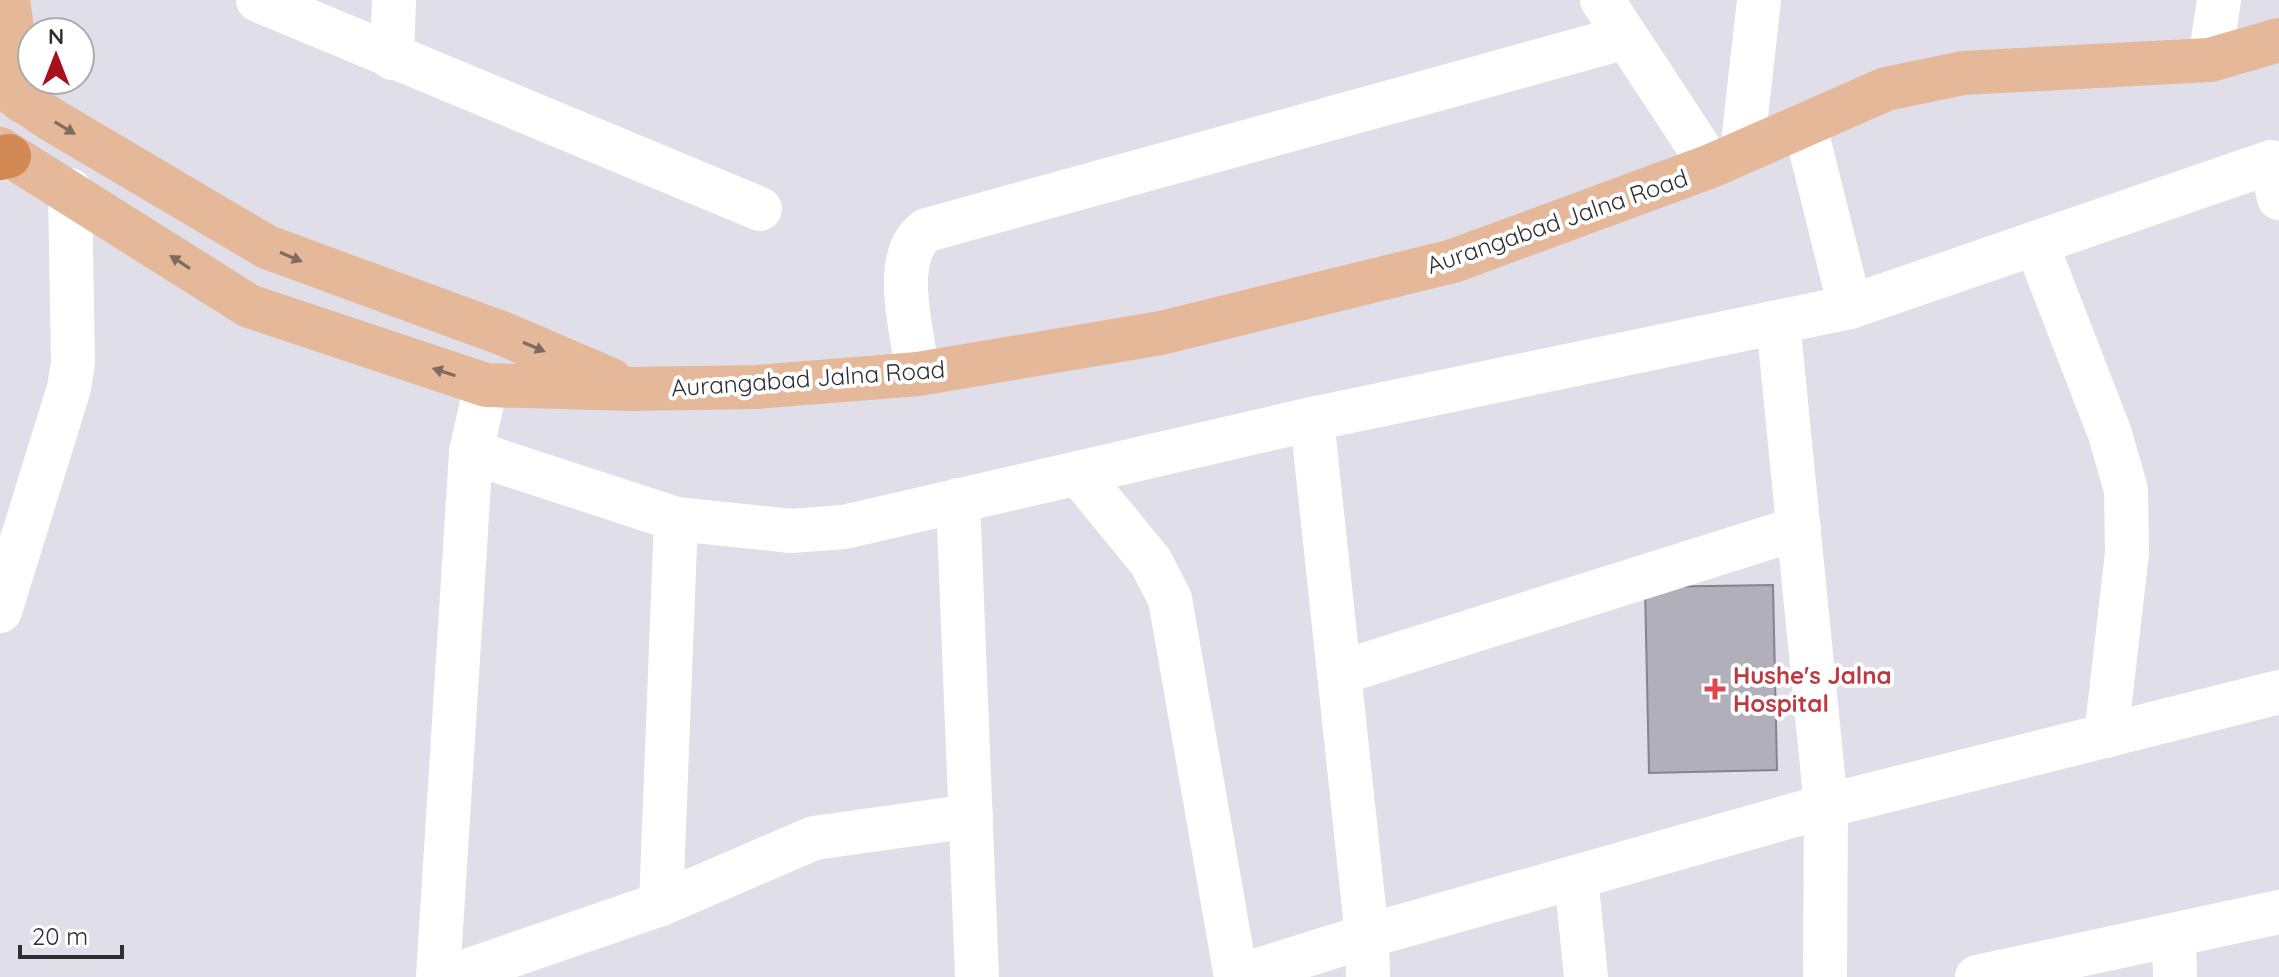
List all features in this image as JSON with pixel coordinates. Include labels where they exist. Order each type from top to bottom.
[{"type":"main road","points":[[8,0],[11,93]]},
{"type":"main road","name":"Aurangabad Jalna Road","points":[[3,154],[70,190],[249,306],[486,385],[632,389],[756,387],[918,374],[1161,333],[1453,261],[1726,159],[1886,89],[1963,73],[2210,60],[2279,40]]},
{"type":"main road","name":"Aurangabad Jalna Road","points":[[11,93],[267,247],[504,334],[632,389]]},
{"type":"street","points":[[258,0],[760,209]]},
{"type":"street","points":[[392,58],[394,0]]},
{"type":"street","points":[[1602,0],[1626,37],[1726,159]]},
{"type":"street","points":[[1726,159],[1759,0]]},
{"type":"street","points":[[2210,60],[2219,0]]},
{"type":"street","points":[[918,374],[905,271],[912,245],[927,230],[1626,37]]},
{"type":"street","points":[[1805,126],[1850,307]]},
{"type":"street","points":[[471,452],[676,519],[791,531],[824,531],[1312,419],[1850,307],[2036,243],[2276,173]]},
{"type":"street","points":[[0,611],[69,388],[73,363],[70,190]]},
{"type":"street","points":[[2036,243],[2110,434],[2126,490],[2127,553],[2106,736]]},
{"type":"street","points":[[1778,322],[1826,806],[1825,977]]},
{"type":"street","points":[[438,977],[471,452],[486,385]]},
{"type":"street","points":[[1312,419],[1367,957]]},
{"type":"street","points":[[1078,473],[1151,562],[1170,599],[1236,977],[1367,957],[1576,877],[1826,806],[2279,692]]},
{"type":"street","points":[[958,500],[977,977]]},
{"type":"street","points":[[661,904],[676,519]]},
{"type":"street","points":[[1339,673],[1799,528]]},
{"type":"street","points":[[449,977],[661,904],[814,838],[971,816]]},
{"type":"street","points":[[1576,877],[1586,977]]},
{"type":"street","points":[[1988,976],[2174,956],[2279,912]]},
{"type":"building","points":[[1773,585],[1777,770],[1649,773],[1645,587]]},
{"type":"place","name":"Hushe's Jalna Hospital","points":[[1715,689]]}]
